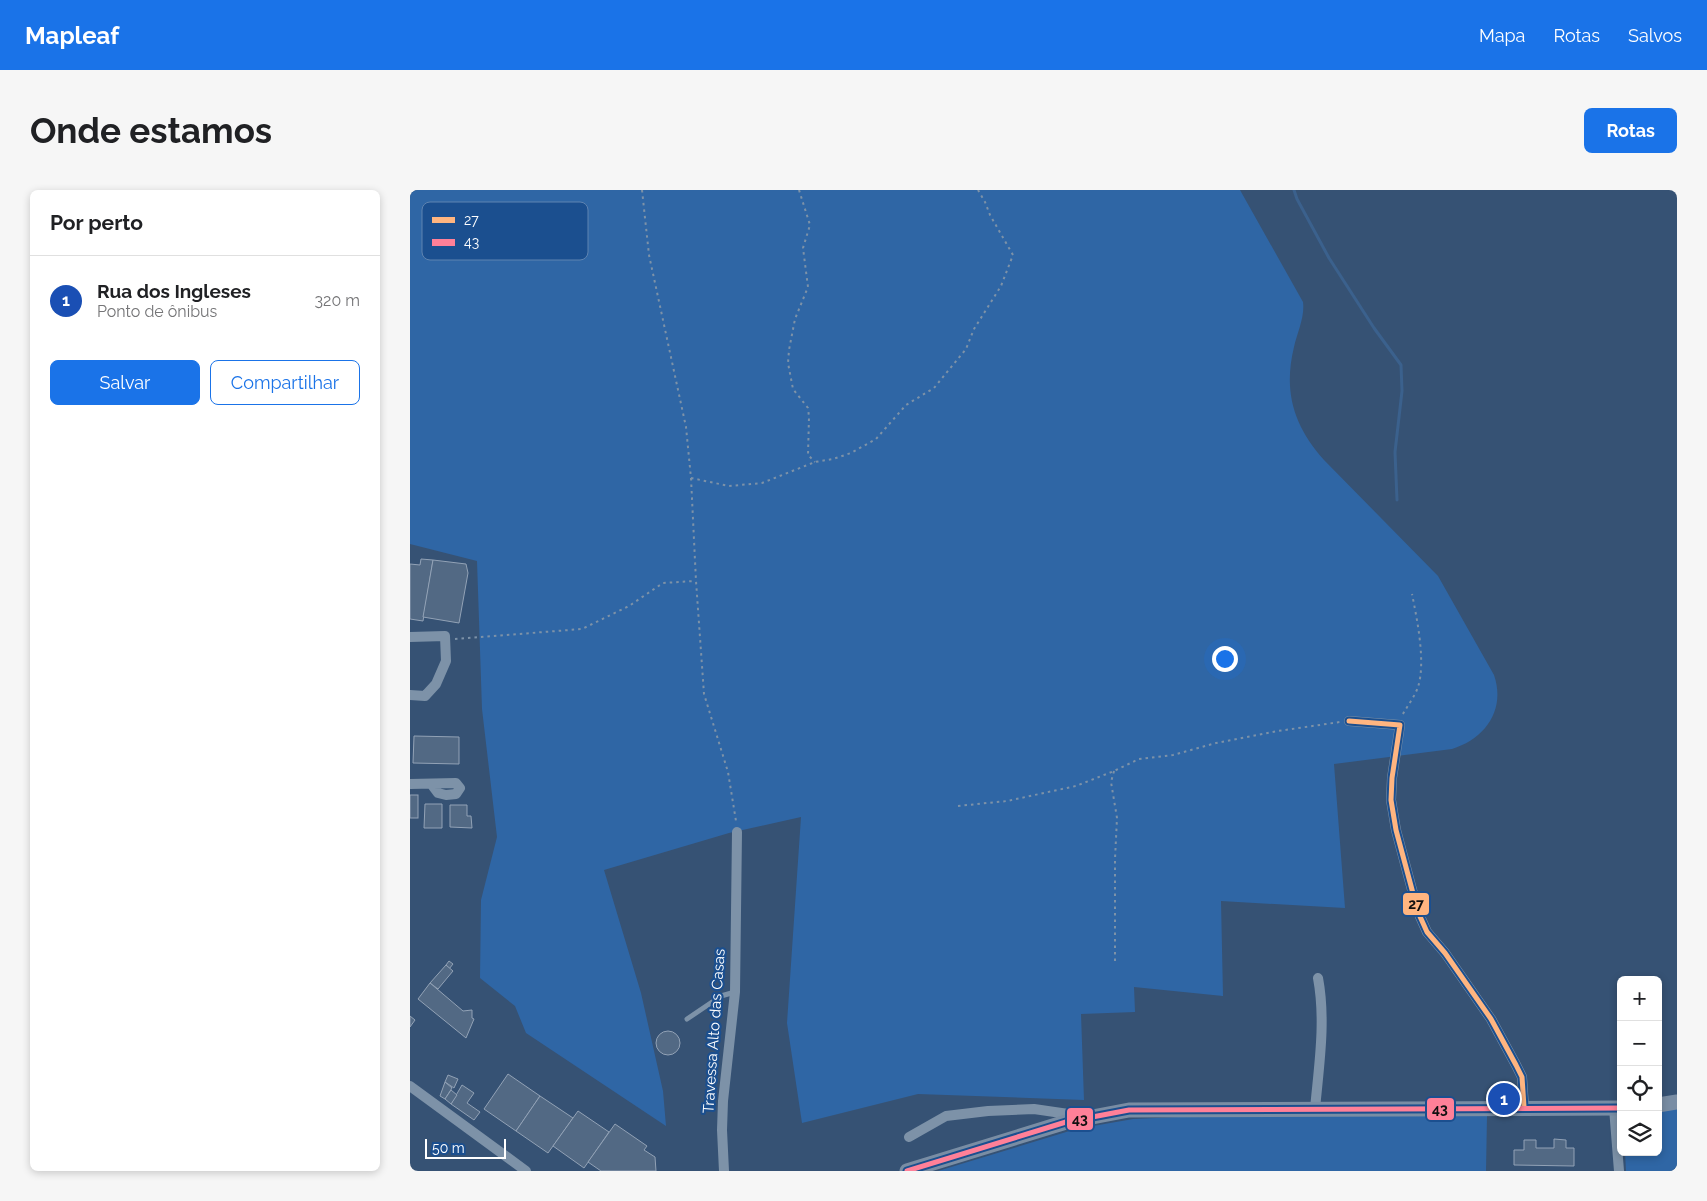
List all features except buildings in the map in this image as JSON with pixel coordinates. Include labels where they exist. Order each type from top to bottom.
[{"type":"main road","points":[[1662,1104],[1677,1102]]},
{"type":"main road","points":[[907,1171],[1066,1122],[1129,1110],[1617,1108]]},
{"type":"street","points":[[410,637],[445,636],[446,661],[436,684],[424,696],[410,696]]},
{"type":"street","points":[[1349,721],[1400,725],[1392,778],[1391,800],[1396,830],[1418,912],[1427,932],[1491,1019],[1516,1065],[1522,1077],[1524,1108]]},
{"type":"street","points":[[410,784],[432,784]]},
{"type":"street","name":"Travessa Alto das Casas","points":[[724,1171],[723,1101],[734,992],[737,832]]},
{"type":"street","points":[[1315,1109],[1322,1019],[1322,995],[1318,978]]},
{"type":"street","points":[[410,1086],[526,1171]]},
{"type":"street","points":[[910,1137],[946,1116],[971,1113],[1034,1109],[1085,1117]]},
{"type":"street","points":[[1617,1111],[1619,1171]]},
{"type":"lane","points":[[687,1019],[721,996],[734,992]]},
{"type":"path","points":[[642,190],[649,255],[686,427],[691,478],[704,694],[728,772],[737,832]]},
{"type":"path","points":[[799,190],[810,225],[803,248],[808,287],[796,319],[788,364],[793,389],[808,408],[808,455],[815,462]]},
{"type":"path","points":[[691,478],[729,486],[762,483],[815,462],[833,459],[851,452],[876,438],[906,405],[934,388],[966,349],[974,329],[1000,286],[1013,255],[978,190]]},
{"type":"path","points":[[445,636],[454,639],[582,629],[629,606],[663,583],[696,581]]},
{"type":"path","points":[[1400,725],[1404,713],[1418,687],[1421,663],[1419,634],[1412,594]]},
{"type":"path","points":[[958,806],[1007,800],[1076,786],[1138,759],[1173,755],[1216,743],[1278,731],[1349,721]]},
{"type":"path","points":[[1114,771],[1111,782],[1117,818],[1115,962]]},
{"type":"shaded area","points":[[410,190],[1240,190],[1303,302],[1303,313],[1294,347],[1290,379],[1291,394],[1298,421],[1324,460],[1438,576],[1494,675],[1497,700],[1495,711],[1483,730],[1474,738],[1452,749],[1334,764],[1345,908],[1221,901],[1223,996],[1134,987],[1135,1012],[1081,1014],[1084,1100],[918,1094],[802,1123],[787,1023],[801,817],[729,833],[604,870],[641,993],[663,1091],[666,1126],[526,1033],[515,1006],[480,978],[481,900],[497,837],[482,709],[477,561],[410,544]]},
{"type":"shaded area","points":[[1677,1106],[1677,1171],[1626,1171],[1625,1156],[1662,1156],[1662,1109]]},
{"type":"shaded area","points":[[1487,1115],[1486,1171],[938,1171],[1076,1129],[1133,1119]]},
{"type":"waterway","points":[[1294,190],[1329,258],[1374,328],[1401,365],[1402,391],[1395,452],[1397,500]]},
{"type":"transit line","name":"27","points":[[1349,721],[1400,725],[1392,778],[1391,800],[1396,830],[1418,912],[1427,932],[1445,953],[1491,1019],[1522,1077],[1524,1107]]},
{"type":"transit line","name":"43","points":[[907,1171],[1066,1122],[1129,1110],[1617,1108]]},
{"type":"place","name":"Rua dos Ingleses","points":[[1504,1099]]}]
